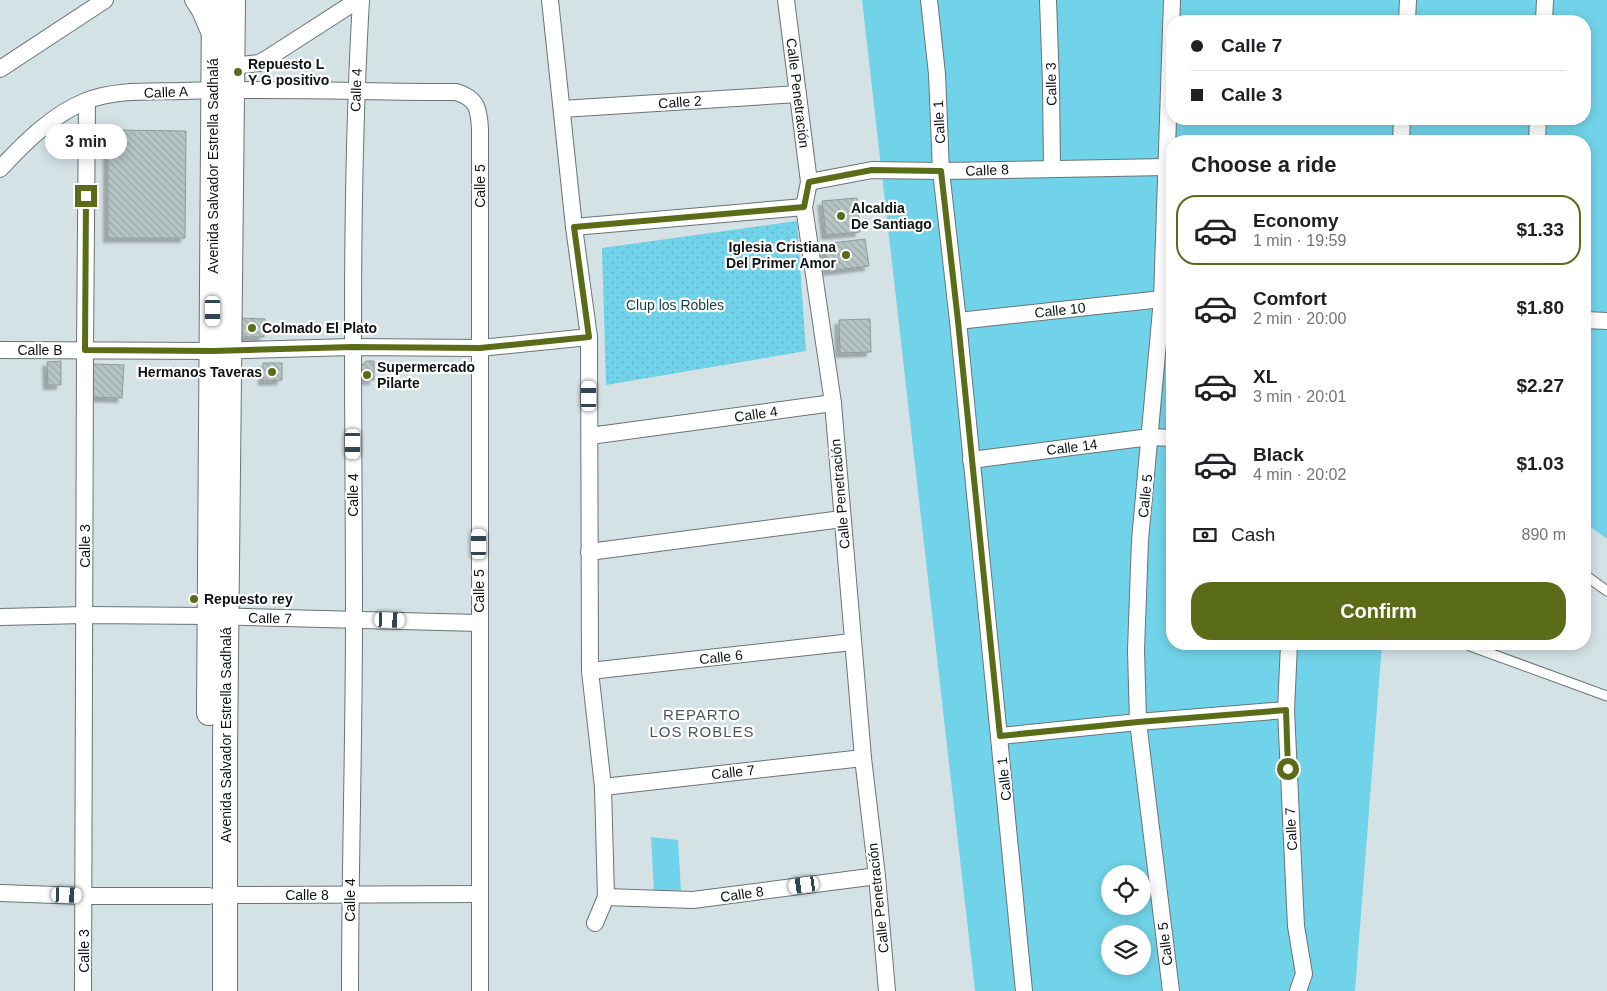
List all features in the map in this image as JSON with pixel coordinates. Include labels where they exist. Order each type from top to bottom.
[{"type":"main road","name":"Avenida Salvador Estrella Sadhalá","points":[[209,991],[218,895],[225,751],[218,617],[222,351],[222,90],[213,43],[214,0]]},
{"type":"main road","name":"Avenida Salvador Estrella Sadhalá","points":[[222,90],[232,66],[233,0]]},
{"type":"main road","name":"Avenida Salvador Estrella Sadhalá","points":[[218,895],[226,991]]},
{"type":"street","points":[[0,68],[105,0]]},
{"type":"street","points":[[192,0],[205,20],[213,43]]},
{"type":"street","points":[[232,66],[259,63],[359,0]]},
{"type":"street","name":"Calle 4","points":[[350,991],[354,619],[352,347],[359,0]]},
{"type":"street","points":[[550,0],[574,227],[589,337],[590,671],[602,787],[606,897],[595,922]]},
{"type":"street","name":"Calle Penetración","points":[[786,0],[809,182],[804,207],[833,403],[852,642],[877,876],[887,991]]},
{"type":"street","name":"Calle 1","points":[[929,0],[936,74],[941,171],[958,321],[1024,991]]},
{"type":"street","name":"Calle 3","points":[[1048,0],[1052,168]]},
{"type":"street","name":"Calle 5","points":[[1172,0],[1172,15]]},
{"type":"street","points":[[1407,15],[1408,0]]},
{"type":"street","points":[[1544,15],[1545,0]]},
{"type":"street","name":"Calle A","points":[[0,169],[36,133],[66,112],[87,101],[119,93],[222,90],[456,92],[466,95],[474,102]]},
{"type":"street","name":"Calle 2","points":[[562,109],[798,94]]},
{"type":"street","name":"Calle 3","points":[[83,991],[87,101]]},
{"type":"street","name":"Calle 5","points":[[474,102],[479,115],[480,129],[480,991]]},
{"type":"street","name":"Calle 8","points":[[809,182],[872,170],[941,171],[1166,167]]},
{"type":"street","name":"Calle 5","points":[[1166,193],[1162,299],[1140,540],[1136,650],[1138,722],[1170,991]]},
{"type":"street","points":[[574,227],[804,207]]},
{"type":"street","name":"Calle 10","points":[[958,321],[1162,299]]},
{"type":"street","points":[[1591,320],[1607,321]]},
{"type":"street","name":"Calle B","points":[[0,350],[222,351],[352,347],[480,348],[589,337]]},
{"type":"street","name":"Calle 4","points":[[590,436],[833,403]]},
{"type":"street","name":"Calle 14","points":[[971,460],[1150,437],[1166,438]]},
{"type":"street","points":[[589,552],[842,519]]},
{"type":"street","name":"Calle 7","points":[[0,618],[85,615],[479,623]]},
{"type":"street","name":"Calle 6","points":[[590,671],[852,642]]},
{"type":"street","name":"Calle 7","points":[[1289,650],[1286,710],[1296,926],[1303,964],[1300,987]]},
{"type":"street","points":[[1000,736],[1286,710]]},
{"type":"street","name":"Calle 7","points":[[602,787],[863,758]]},
{"type":"street","name":"Calle 8","points":[[606,897],[693,900],[877,876]]},
{"type":"street","name":"Calle 8","points":[[0,893],[84,896],[479,894]]},
{"type":"lane","points":[[1591,580],[1607,591]]},
{"type":"lane","points":[[1481,650],[1607,696]]},
{"type":"green space","points":[[862,0],[1607,0],[1607,539],[1591,527],[1591,135],[1166,135],[1166,650],[1382,650],[1355,991],[975,991]]},
{"type":"green space","name":"Clup los Robles","points":[[797,221],[806,351],[606,385],[602,248]]},
{"type":"green space","points":[[651,837],[678,840],[681,890],[654,892]]},
{"type":"building","points":[[108,130],[186,131],[185,238],[108,238]]},
{"type":"building","name":"Alcaldia De Santiago","points":[[857,198],[860,232],[826,235],[822,201]]},
{"type":"building","name":"Iglesia Cristiana Del Primer Amor","points":[[865,239],[869,266],[828,271],[824,244]]},
{"type":"building","name":"Colmado El Plato","points":[[240,318],[265,319],[264,337],[239,337]]},
{"type":"building","points":[[870,319],[871,352],[840,353],[839,320]]},
{"type":"building","points":[[61,361],[61,385],[48,385],[47,362]]},
{"type":"building","name":"Supermercado Pilarte","points":[[366,361],[374,361],[374,380],[359,380],[359,369]]},
{"type":"building","name":"Hermanos Taveras","points":[[263,363],[282,363],[282,380],[263,381]]},
{"type":"building","points":[[93,364],[124,365],[122,398],[91,397]]},
{"type":"place","name":"Repuesto L Y G positivo","points":[[238,72]]},
{"type":"place","name":"Alcaldia De Santiago","points":[[841,216]]},
{"type":"place","name":"Iglesia Cristiana Del Primer Amor","points":[[846,255]]},
{"type":"place","name":"Colmado El Plato","points":[[252,328]]},
{"type":"place","name":"Hermanos Taveras","points":[[272,372]]},
{"type":"place","name":"Supermercado Pilarte","points":[[367,375]]},
{"type":"place","name":"Repuesto rey","points":[[194,599]]},
{"type":"district","name":"REPARTO LOS ROBLES","points":[[702,722]]},
{"type":"route","points":[[86,196],[85,350],[213,351],[352,347],[480,348],[589,337],[574,227],[804,207],[809,182],[872,170],[941,171],[1000,736],[1286,710],[1288,769]]}]
